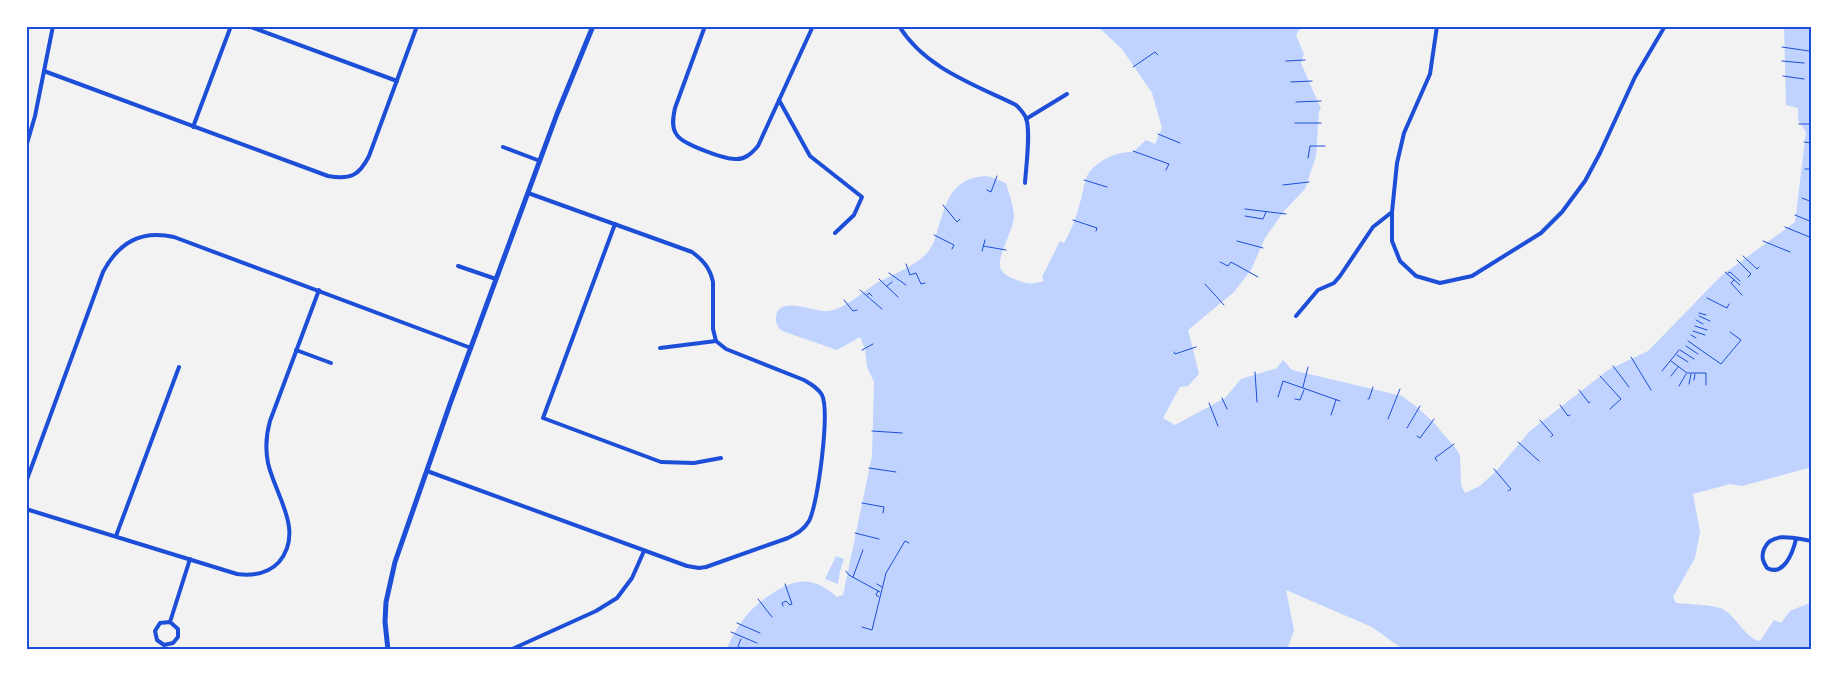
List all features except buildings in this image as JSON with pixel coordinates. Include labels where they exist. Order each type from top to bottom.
[{"type":"street","points":[[26,147],[53,26]]},
{"type":"street","points":[[193,127],[231,26]]},
{"type":"street","points":[[248,26],[397,81]]},
{"type":"street","points":[[44,71],[328,176],[346,178],[354,175],[370,156],[418,26]]},
{"type":"street","points":[[388,650],[385,622],[390,581],[395,562],[428,471],[436,440],[540,161],[593,26]]},
{"type":"street","points":[[705,26],[675,108],[674,130],[681,140],[728,158],[741,159],[758,146],[813,26]]},
{"type":"street","points":[[900,26],[916,49],[944,70],[1016,105],[1026,119],[1028,128],[1026,183]]},
{"type":"street","points":[[1437,26],[1430,74],[1404,133],[1397,163],[1392,212],[1392,241],[1400,261],[1416,276],[1440,283],[1472,276],[1526,244],[1541,233],[1562,212],[1585,181],[1635,77],[1665,26]]},
{"type":"street","points":[[1026,119],[1067,94]]},
{"type":"street","points":[[779,100],[810,156],[862,196],[854,215],[843,228],[835,233]]},
{"type":"street","points":[[503,147],[540,161]]},
{"type":"street","points":[[428,471],[687,566],[699,568],[718,564],[798,533],[811,516],[820,479],[825,412],[821,394],[811,383],[726,349],[716,341],[713,329],[714,282],[712,274],[704,262],[692,252],[528,193]]},
{"type":"street","points":[[1296,316],[1318,290],[1334,283],[1373,227],[1392,212]]},
{"type":"street","points":[[615,224],[543,418],[661,462],[694,463],[721,458]]},
{"type":"street","points":[[26,482],[103,272],[110,260],[124,245],[132,240],[148,235],[174,236],[471,348]]},
{"type":"street","points":[[458,266],[496,279]]},
{"type":"street","points":[[26,509],[237,574],[248,575],[266,571],[275,566],[282,559],[287,548],[290,532],[269,466],[266,438],[270,421],[319,290]]},
{"type":"street","points":[[660,348],[716,341]]},
{"type":"street","points":[[296,350],[331,363]]},
{"type":"street","points":[[116,536],[179,367]]},
{"type":"street","points":[[1796,539],[1793,549],[1780,569],[1776,571],[1767,568],[1762,558],[1766,546],[1770,542],[1780,537],[1796,539],[1812,541]]},
{"type":"street","points":[[510,650],[596,611],[618,598],[632,578],[644,550]]},
{"type":"street","points":[[170,622],[190,559]]},
{"type":"street","points":[[170,622],[178,629],[178,637],[173,643],[164,645],[157,640],[155,632],[160,623],[170,622]]},
{"type":"path","points":[[1782,47],[1809,51]]},
{"type":"path","points":[[1133,67],[1155,52],[1158,55]]},
{"type":"path","points":[[1286,61],[1305,60]]},
{"type":"path","points":[[1782,61],[1804,63]]},
{"type":"path","points":[[1783,76],[1804,79]]},
{"type":"path","points":[[1291,82],[1312,81]]},
{"type":"path","points":[[1296,102],[1321,101]]},
{"type":"path","points":[[1306,123],[1307,118]]},
{"type":"path","points":[[1295,123],[1321,123]]},
{"type":"path","points":[[1799,124],[1812,124]]},
{"type":"path","points":[[1158,134],[1180,142]]},
{"type":"path","points":[[1804,142],[1812,143]]},
{"type":"path","points":[[1308,158],[1310,146],[1325,146]]},
{"type":"path","points":[[1133,151],[1168,164],[1166,170]]},
{"type":"path","points":[[1805,169],[1812,169]]},
{"type":"path","points":[[987,190],[991,192],[997,176]]},
{"type":"path","points":[[1084,180],[1107,187]]},
{"type":"path","points":[[1284,185],[1310,182]]},
{"type":"path","points":[[1802,198],[1812,202]]},
{"type":"path","points":[[943,205],[957,222],[960,219]]},
{"type":"path","points":[[1245,209],[1286,214]]},
{"type":"path","points":[[1245,216],[1263,220],[1266,211]]},
{"type":"path","points":[[1795,215],[1812,222]]},
{"type":"path","points":[[1073,220],[1098,228],[1096,231]]},
{"type":"path","points":[[1785,227],[1812,238]]},
{"type":"path","points":[[934,235],[954,245],[952,249]]},
{"type":"path","points":[[982,251],[985,240]]},
{"type":"path","points":[[1237,241],[1263,248]]},
{"type":"path","points":[[1763,241],[1790,252]]},
{"type":"path","points":[[984,246],[1006,250]]},
{"type":"path","points":[[1743,256],[1757,269],[1759,267]]},
{"type":"path","points":[[1737,260],[1751,274],[1748,276]]},
{"type":"path","points":[[1220,262],[1228,266],[1231,262],[1258,278]]},
{"type":"path","points":[[906,264],[910,275],[916,273],[921,284],[925,282]]},
{"type":"path","points":[[889,272],[906,285]]},
{"type":"path","points":[[1725,272],[1740,285]]},
{"type":"path","points":[[1728,274],[1730,272],[1740,281]]},
{"type":"path","points":[[879,279],[898,297]]},
{"type":"path","points":[[1734,280],[1731,283],[1742,295]]},
{"type":"path","points":[[887,286],[892,282]]},
{"type":"path","points":[[1204,284],[1224,304]]},
{"type":"path","points":[[860,290],[882,309]]},
{"type":"path","points":[[866,296],[869,293],[872,296]]},
{"type":"path","points":[[1707,298],[1727,308],[1729,304]]},
{"type":"path","points":[[844,300],[853,311],[857,310]]},
{"type":"path","points":[[1706,315],[1699,314],[1710,321]]},
{"type":"path","points":[[1696,320],[1703,324]]},
{"type":"path","points":[[1695,326],[1707,330]]},
{"type":"path","points":[[1693,331],[1704,335]]},
{"type":"path","points":[[1688,340],[1722,364],[1741,340],[1730,332]]},
{"type":"path","points":[[1691,335],[1696,338]]},
{"type":"path","points":[[862,350],[873,344]]},
{"type":"path","points":[[1686,346],[1698,354]]},
{"type":"path","points":[[1174,352],[1175,354],[1196,348]]},
{"type":"path","points":[[1662,372],[1680,350],[1694,359]]},
{"type":"path","points":[[1676,354],[1688,362]]},
{"type":"path","points":[[1632,357],[1650,390]]},
{"type":"path","points":[[1671,361],[1687,373],[1706,373],[1706,385]]},
{"type":"path","points":[[1613,366],[1628,388]]},
{"type":"path","points":[[1295,398],[1300,400],[1308,367]]},
{"type":"path","points":[[1671,376],[1679,367]]},
{"type":"path","points":[[1255,372],[1257,402]]},
{"type":"path","points":[[1679,386],[1687,373]]},
{"type":"path","points":[[1689,384],[1691,373]]},
{"type":"path","points":[[1694,380],[1695,373]]},
{"type":"path","points":[[1600,376],[1621,399],[1610,409]]},
{"type":"path","points":[[1278,397],[1284,381],[1340,401]]},
{"type":"path","points":[[1368,399],[1370,399],[1372,387]]},
{"type":"path","points":[[1388,419],[1400,390]]},
{"type":"path","points":[[1579,390],[1590,402]]},
{"type":"path","points":[[1222,398],[1227,408]]},
{"type":"path","points":[[1331,415],[1336,399]]},
{"type":"path","points":[[1209,404],[1218,426]]},
{"type":"path","points":[[1560,405],[1568,416],[1570,415]]},
{"type":"path","points":[[1407,428],[1420,406]]},
{"type":"path","points":[[1417,436],[1420,438],[1434,419]]},
{"type":"path","points":[[1540,420],[1552,437]]},
{"type":"path","points":[[872,431],[902,433]]},
{"type":"path","points":[[1518,442],[1539,461]]},
{"type":"path","points":[[1437,461],[1436,458],[1454,444]]},
{"type":"path","points":[[869,468],[896,472]]},
{"type":"path","points":[[1494,469],[1511,489],[1508,491]]},
{"type":"path","points":[[862,503],[884,507],[884,513]]},
{"type":"path","points":[[855,533],[879,539]]},
{"type":"path","points":[[862,627],[872,630],[886,574],[905,541],[909,543]]},
{"type":"path","points":[[853,577],[863,550]]},
{"type":"path","points":[[846,571],[848,575],[881,593]]},
{"type":"path","points":[[783,606],[782,603],[786,601],[790,605],[792,604],[785,584]]},
{"type":"path","points":[[877,584],[882,587]]},
{"type":"path","points":[[878,591],[876,595],[880,597]]},
{"type":"path","points":[[758,599],[772,617]]},
{"type":"path","points":[[737,623],[760,633]]},
{"type":"path","points":[[731,632],[757,644]]},
{"type":"path","points":[[742,638],[738,646],[743,650]]},
{"type":"water","points":[[1097,26],[1302,26],[1296,35],[1304,54],[1301,63],[1321,109],[1319,111],[1316,156],[1305,189],[1284,211],[1265,238],[1251,270],[1234,292],[1188,330],[1199,374],[1188,386],[1180,387],[1163,418],[1175,425],[1225,398],[1241,379],[1277,368],[1283,360],[1292,370],[1402,396],[1434,423],[1457,450],[1460,456],[1461,485],[1465,493],[1480,486],[1495,472],[1530,431],[1608,370],[1648,351],[1721,276],[1795,222],[1806,132],[1798,120],[1798,108],[1786,105],[1784,26],[1812,26],[1812,467],[1742,486],[1730,484],[1693,494],[1700,532],[1695,558],[1673,597],[1676,603],[1705,605],[1726,611],[1750,636],[1760,641],[1774,620],[1781,623],[1790,611],[1812,602],[1812,650],[1404,650],[1372,627],[1286,590],[1294,630],[1287,650],[726,650],[741,623],[752,609],[784,586],[800,582],[815,583],[837,597],[843,595],[872,456],[874,382],[867,367],[865,349],[860,337],[837,350],[785,332],[776,323],[777,312],[781,307],[788,306],[822,311],[836,309],[844,306],[875,284],[915,263],[927,253],[933,244],[944,209],[952,193],[965,182],[985,176],[1006,183],[1013,209],[1013,222],[1000,262],[1002,271],[1010,277],[1025,283],[1044,281],[1042,277],[1060,241],[1064,243],[1072,227],[1087,176],[1095,166],[1107,158],[1120,153],[1133,152],[1146,140],[1155,144],[1162,128],[1152,93],[1122,49]]},
{"type":"water","points":[[836,556],[844,559],[838,584],[825,579]]}]
